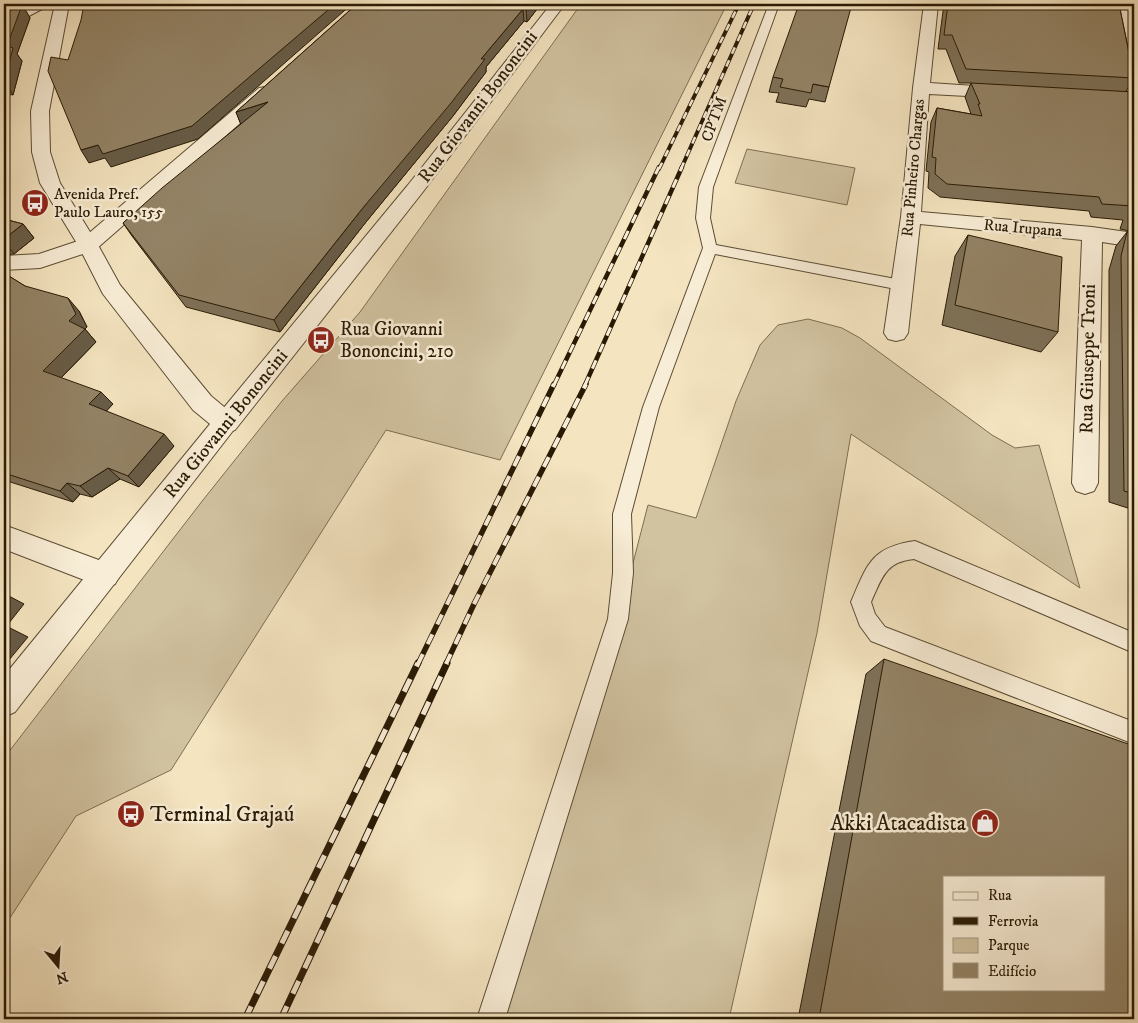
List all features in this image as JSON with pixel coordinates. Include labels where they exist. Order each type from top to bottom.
[{"type":"street","points":[[4,24],[41,4]]},
{"type":"street","points":[[62,4],[40,111],[41,152],[50,183],[88,245],[111,289],[202,403],[226,423]]},
{"type":"street","name":"Rua Giovanni Bononcini","points":[[4,701],[415,189],[558,4]]},
{"type":"street","name":"Rua Pinheiro Chargas","points":[[896,333],[911,217],[921,88],[931,4]]},
{"type":"street","points":[[1123,4],[1122,22],[1131,96]]},
{"type":"street","points":[[4,263],[40,261],[88,245],[274,84]]},
{"type":"street","points":[[921,88],[1018,93]]},
{"type":"street","name":"Rua Irupana","points":[[911,217],[1092,234],[1134,240]]},
{"type":"street","name":"Rua Giuseppe Troni","points":[[1085,483],[1092,234]]},
{"type":"street","points":[[4,536],[105,575]]},
{"type":"lane","name":"CPTM","points":[[710,248],[702,218],[702,204],[706,187],[774,4]]},
{"type":"lane","points":[[491,1019],[618,619],[623,583],[623,554],[620,531],[622,514],[651,407],[710,248],[901,285]]},
{"type":"lane","points":[[1134,643],[915,550],[897,551],[882,559],[861,602],[867,619],[878,634],[1134,733]]},
{"type":"green space","points":[[581,4],[727,4],[500,460],[386,430],[171,770],[76,816],[4,927],[4,758],[203,500],[282,401],[360,312]]},
{"type":"green space","points":[[747,149],[855,168],[847,205],[735,183]]},
{"type":"green space","points":[[808,319],[842,328],[860,338],[992,435],[1015,448],[1039,445],[1080,588],[851,434],[817,633],[729,1019],[494,1019],[588,737],[648,505],[696,518],[736,401],[760,345],[778,325]]},
{"type":"building","points":[[84,4],[335,4],[192,126],[103,154],[98,145],[81,150],[48,71],[51,57],[68,60],[81,20]]},
{"type":"building","points":[[357,4],[531,4],[526,9],[523,9],[481,59],[485,59],[274,320],[179,295],[123,223],[162,188],[268,102],[236,112]]},
{"type":"building","points":[[799,4],[852,4],[829,87],[813,84],[811,93],[780,87],[783,79],[773,77]]},
{"type":"building","points":[[948,4],[1121,4],[1120,9],[1134,78],[966,69],[952,35],[944,35]]},
{"type":"building","points":[[22,5],[7,46],[13,48],[4,81],[4,13]]},
{"type":"building","points":[[971,83],[1134,92],[1134,206],[1102,204],[1099,197],[947,184],[935,174],[936,158],[932,157],[937,108],[982,116],[978,104],[980,104]]},
{"type":"building","points":[[4,219],[23,224],[4,239]]},
{"type":"building","points":[[1127,232],[1134,233],[1134,494],[1124,491],[1121,256]]},
{"type":"building","points":[[968,235],[1062,257],[1058,332],[955,305]]},
{"type":"building","points":[[4,273],[25,286],[68,298],[76,314],[69,321],[85,329],[43,371],[101,392],[89,404],[164,434],[128,476],[108,468],[80,486],[67,483],[60,491],[4,473]]},
{"type":"building","points":[[4,626],[10,628],[4,635]]},
{"type":"building","name":"Akki Atacadista","points":[[884,659],[1134,746],[1134,1019],[819,1019]]},
{"type":"railway","points":[[659,169],[739,4]]},
{"type":"railway","points":[[681,169],[754,4]]},
{"type":"railway","points":[[554,385],[659,167]]},
{"type":"railway","points":[[585,385],[682,167]]},
{"type":"railway","points":[[418,664],[554,384]]},
{"type":"railway","points":[[446,664],[474,604],[586,384]]},
{"type":"railway","points":[[245,1019],[418,663]]},
{"type":"railway","points":[[281,1019],[447,663]]},
{"type":"place","name":"Avenida Pref. Paulo Lauro, 155","points":[[35,203]]},
{"type":"place","name":"Rua Giovanni Bononcini, 210","points":[[321,340]]},
{"type":"place","name":"Terminal Grajaú","points":[[131,814]]},
{"type":"place","name":"Akki Atacadista","points":[[985,823]]}]
